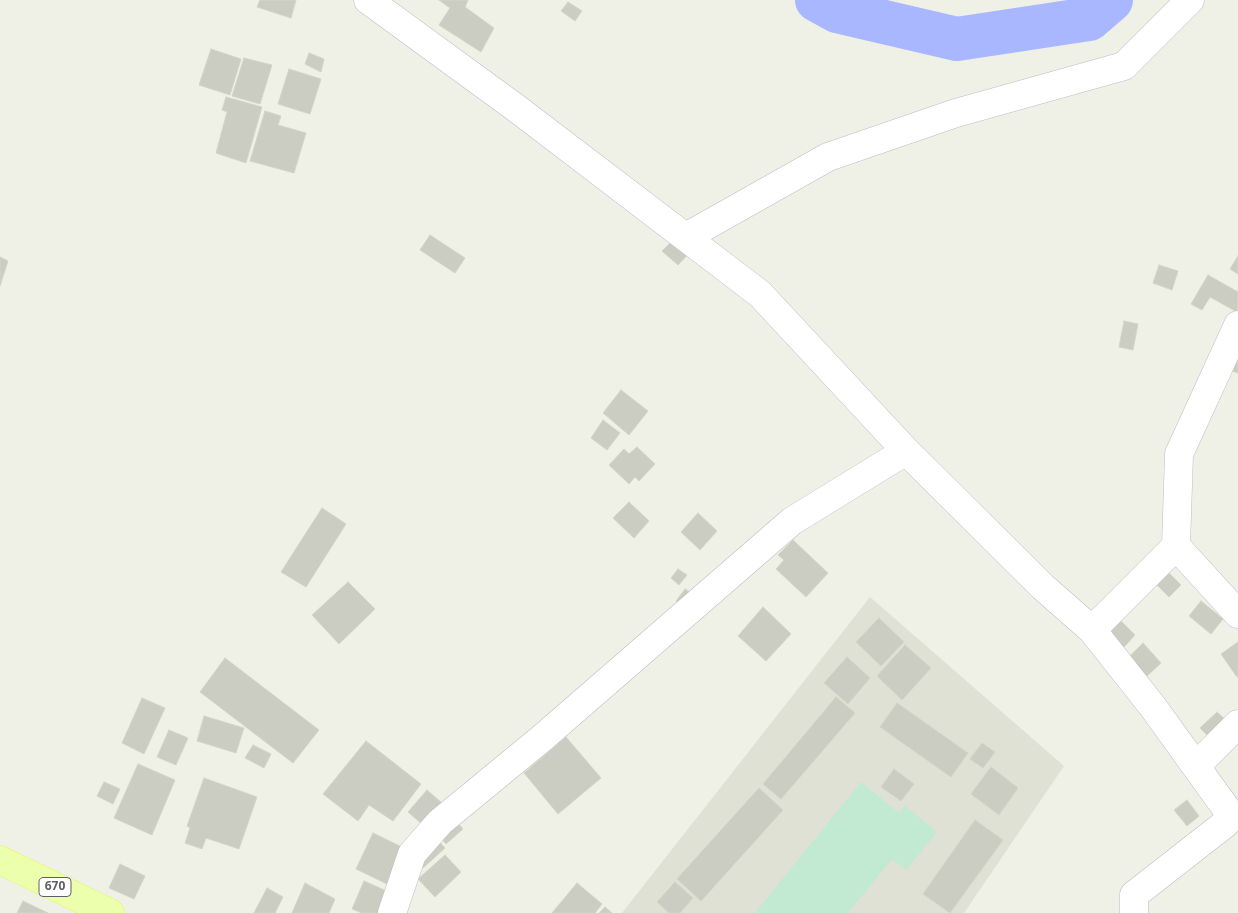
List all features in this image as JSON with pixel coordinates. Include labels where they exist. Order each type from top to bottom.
[{"type":"main road","name":"670","points":[[0,860],[110,913]]},
{"type":"street","points":[[368,0],[760,294],[906,451],[1043,586],[1092,630],[1197,765],[1228,811],[1226,823],[1134,895],[1134,913]]},
{"type":"street","points":[[686,237],[828,157],[956,114],[1124,66],[1190,0]]},
{"type":"street","points":[[1092,630],[1176,546],[1179,454],[1238,325]]},
{"type":"street","points":[[392,913],[412,854],[440,822],[541,739],[792,521],[906,451]]},
{"type":"street","points":[[1176,546],[1238,614]]},
{"type":"street","points":[[1197,765],[1238,724]]},
{"type":"shaded area","points":[[870,597],[1064,766],[964,913],[622,913]]},
{"type":"green space","points":[[861,782],[899,813],[905,806],[937,832],[906,870],[892,859],[848,913],[755,913]]},
{"type":"building","points":[[260,0],[296,0],[291,18],[257,7]]},
{"type":"building","points":[[439,0],[468,0],[465,7],[494,28],[481,52],[439,25],[450,8]]},
{"type":"building","points":[[568,2],[582,11],[575,21],[561,11]]},
{"type":"building","points":[[211,49],[241,59],[230,95],[199,85]]},
{"type":"building","points":[[309,53],[324,59],[321,72],[305,64]]},
{"type":"building","points":[[244,58],[272,65],[260,104],[232,96]]},
{"type":"building","points":[[289,69],[321,79],[310,114],[278,104]]},
{"type":"building","points":[[226,97],[262,107],[246,163],[216,153],[227,112],[222,110]]},
{"type":"building","points":[[265,111],[281,116],[278,125],[306,133],[294,173],[250,161]]},
{"type":"building","points":[[430,235],[465,258],[455,273],[420,250]]},
{"type":"building","points":[[677,236],[692,250],[678,265],[662,251]]},
{"type":"building","points":[[1238,256],[1238,274],[1230,269]]},
{"type":"building","points":[[0,257],[8,261],[0,286]]},
{"type":"building","points":[[1159,265],[1178,271],[1172,290],[1153,283]]},
{"type":"building","points":[[1208,275],[1238,292],[1237,312],[1210,297],[1202,310],[1191,304]]},
{"type":"building","points":[[1124,321],[1138,324],[1133,350],[1119,347]]},
{"type":"building","points":[[1238,354],[1238,373],[1230,370]]},
{"type":"building","points":[[621,390],[648,411],[629,435],[603,413]]},
{"type":"building","points":[[603,420],[620,433],[607,450],[591,438]]},
{"type":"building","points":[[637,447],[655,464],[639,481],[635,477],[629,484],[609,465],[624,449],[629,454]]},
{"type":"building","points":[[629,502],[649,521],[634,538],[613,518]]},
{"type":"building","points":[[322,508],[346,524],[306,587],[281,572]]},
{"type":"building","points":[[698,513],[717,531],[700,550],[681,532]]},
{"type":"building","points":[[793,540],[828,573],[806,597],[776,569],[784,560],[778,555]]},
{"type":"building","points":[[678,569],[687,575],[679,585],[671,578]]},
{"type":"building","points":[[1167,571],[1181,585],[1169,597],[1155,583]]},
{"type":"building","points":[[348,582],[375,609],[339,644],[312,615]]},
{"type":"building","points":[[685,589],[690,592],[681,604],[676,601]]},
{"type":"building","points":[[1201,601],[1223,619],[1211,634],[1189,616]]},
{"type":"building","points":[[763,607],[791,634],[766,661],[738,636]]},
{"type":"building","points":[[879,618],[904,642],[881,666],[856,642]]},
{"type":"building","points":[[1120,620],[1135,635],[1124,647],[1109,632]]},
{"type":"building","points":[[1238,642],[1238,677],[1237,677],[1221,654]]},
{"type":"building","points":[[1143,643],[1161,663],[1146,677],[1128,658]]},
{"type":"building","points":[[905,645],[931,668],[902,700],[877,676]]},
{"type":"building","points":[[847,657],[870,678],[848,704],[824,683]]},
{"type":"building","points":[[225,658],[319,730],[293,763],[200,692]]},
{"type":"building","points":[[836,697],[855,713],[781,799],[763,784]]},
{"type":"building","points":[[142,698],[165,708],[144,754],[122,743]]},
{"type":"building","points":[[897,703],[968,753],[951,777],[880,727]]},
{"type":"building","points":[[1217,712],[1229,723],[1212,740],[1200,728]]},
{"type":"building","points":[[204,716],[244,728],[236,753],[197,741]]},
{"type":"building","points":[[169,730],[188,738],[176,765],[157,757]]},
{"type":"building","points":[[566,737],[601,778],[558,814],[524,773]]},
{"type":"building","points":[[366,741],[421,784],[393,821],[369,805],[358,821],[323,794]]},
{"type":"building","points":[[982,743],[995,752],[983,768],[970,759]]},
{"type":"building","points":[[253,745],[271,754],[264,768],[245,758]]},
{"type":"building","points":[[138,764],[175,780],[152,835],[114,818]]},
{"type":"building","points":[[991,767],[1018,788],[999,815],[971,794]]},
{"type":"building","points":[[894,769],[914,784],[901,801],[881,787]]},
{"type":"building","points":[[204,778],[257,797],[239,849],[206,838],[202,849],[185,843],[190,828],[187,826]]},
{"type":"building","points":[[104,782],[120,789],[113,804],[97,796]]},
{"type":"building","points":[[759,788],[783,810],[701,901],[677,879]]},
{"type":"building","points":[[427,790],[442,803],[423,825],[408,812]]},
{"type":"building","points":[[1187,800],[1199,816],[1187,826],[1174,810]]},
{"type":"building","points":[[975,820],[1003,840],[950,913],[923,894]]},
{"type":"building","points":[[456,821],[463,829],[446,844],[440,837]]},
{"type":"building","points":[[373,833],[406,849],[389,885],[356,869]]},
{"type":"building","points":[[436,838],[445,848],[423,868],[415,858]]},
{"type":"building","points":[[445,855],[461,872],[435,897],[418,879]]},
{"type":"building","points":[[120,864],[145,876],[134,899],[109,888]]},
{"type":"building","points":[[364,881],[391,893],[382,913],[362,913],[352,909]]},
{"type":"building","points":[[675,882],[693,898],[680,913],[669,913],[657,902]]},
{"type":"building","points":[[305,883],[335,899],[329,913],[292,913]]},
{"type":"building","points":[[577,883],[602,904],[595,913],[552,913]]},
{"type":"building","points":[[267,888],[283,897],[275,913],[254,913]]},
{"type":"building","points":[[23,901],[48,913],[17,913]]},
{"type":"building","points":[[605,907],[612,913],[599,913]]},
{"type":"waterway","points":[[817,0],[837,11],[957,39],[1089,19],[1111,0]]}]
